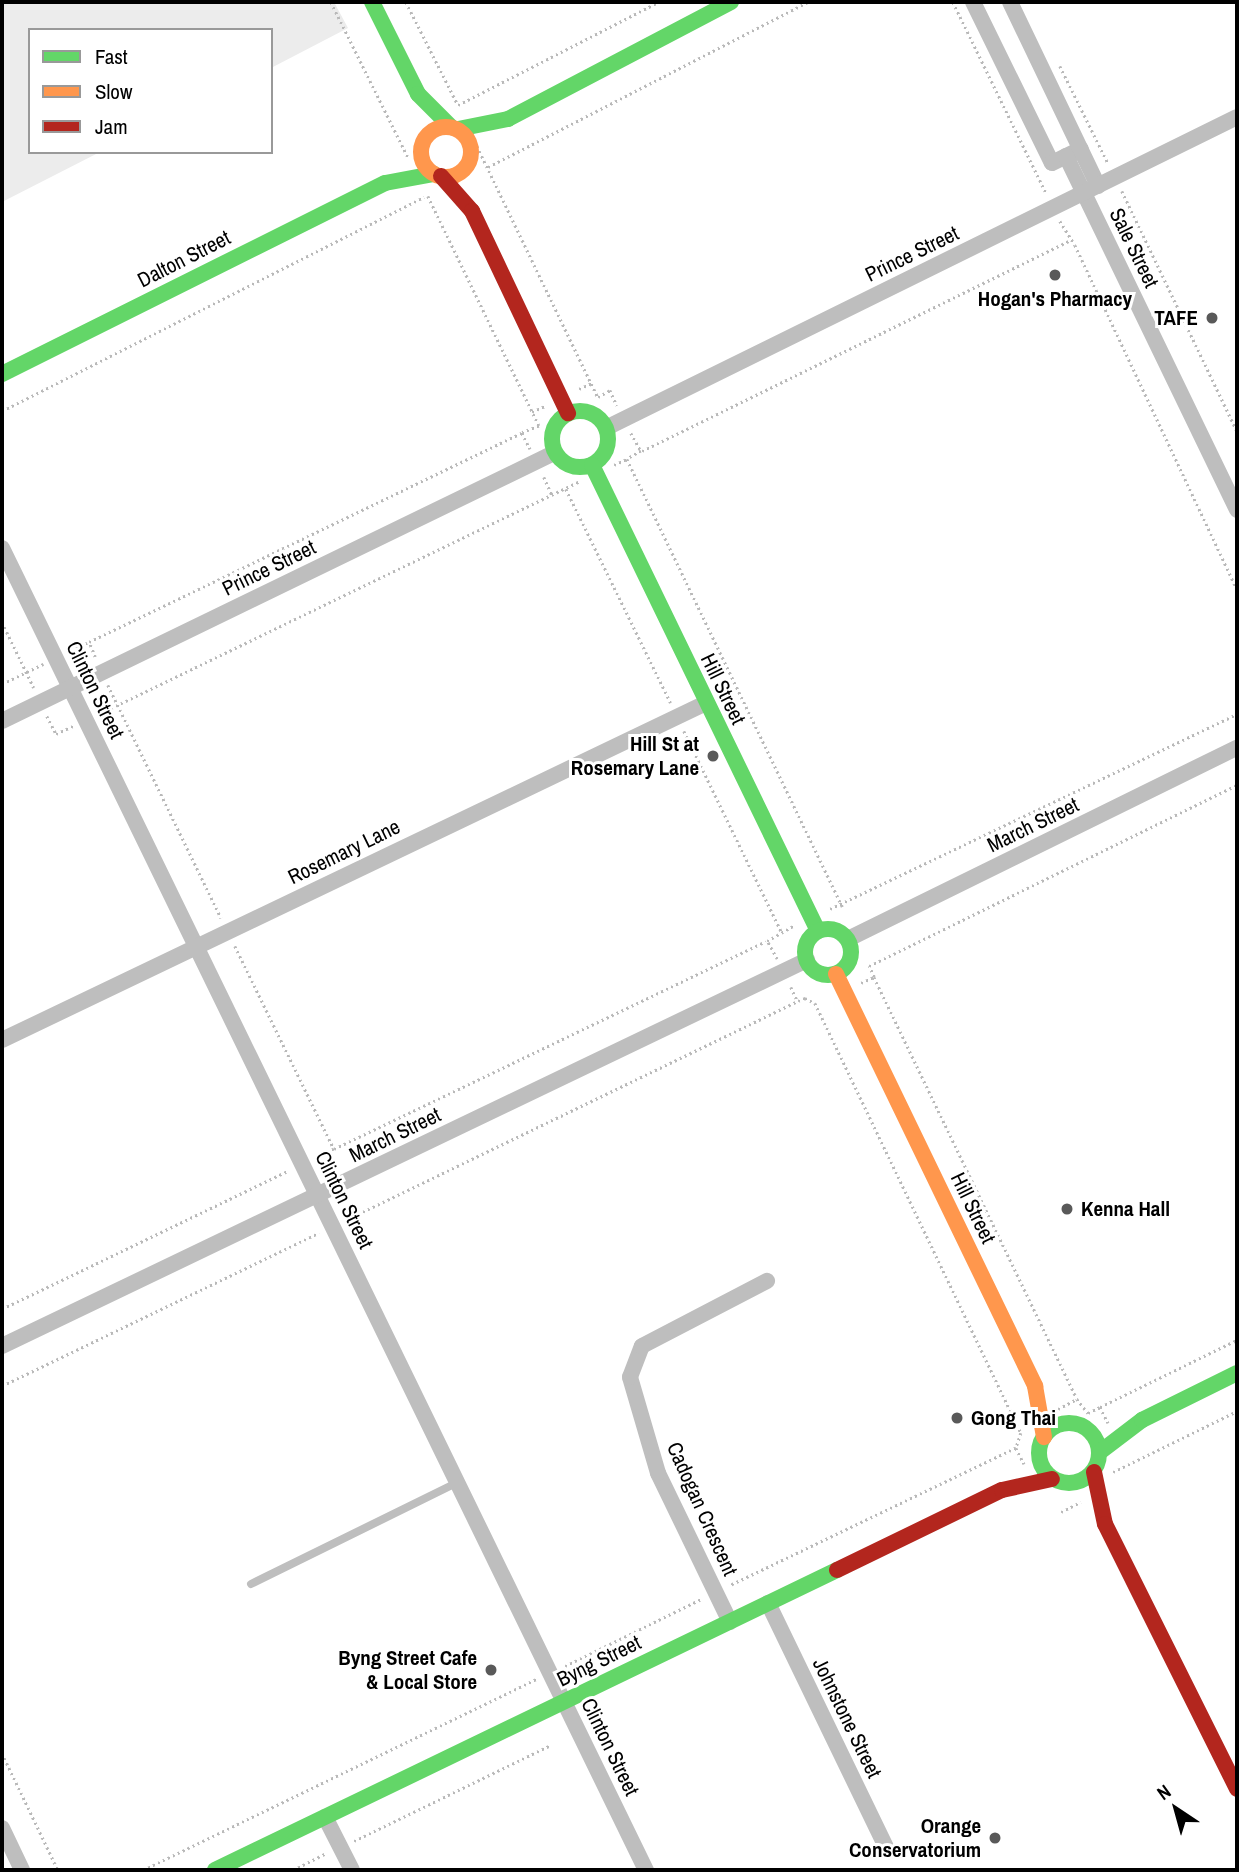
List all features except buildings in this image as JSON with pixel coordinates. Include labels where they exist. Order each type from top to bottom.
[{"type":"main road","points":[[372,2],[418,94],[459,128],[469,140],[472,157],[472,211]]},
{"type":"main road","points":[[418,149],[436,129],[459,128],[508,119],[731,2]]},
{"type":"main road","points":[[418,94],[418,149],[424,163],[431,175],[472,211],[568,413]]},
{"type":"main road","points":[[431,175],[455,175],[508,119]]},
{"type":"main road","name":"Dalton Street","points":[[385,183],[418,149]]},
{"type":"main road","name":"Dalton Street","points":[[2,374],[385,183],[431,175]]},
{"type":"main road","points":[[568,413],[590,413],[606,428],[606,449],[594,469],[571,467],[554,453],[552,430],[568,413]]},
{"type":"main road","name":"Hill Street","points":[[594,469],[815,924]]},
{"type":"main road","points":[[815,924],[835,930],[848,939],[851,956],[836,974],[818,973],[807,960],[807,944],[815,924]]},
{"type":"main road","name":"Hill Street","points":[[836,974],[1035,1386],[1044,1437]]},
{"type":"main road","points":[[1237,1373],[1113,1433],[1100,1452],[1094,1472],[1105,1524],[1237,1789]]},
{"type":"main road","name":"Hill Street","points":[[1035,1386],[1068,1423]]},
{"type":"main road","points":[[1105,1524],[1069,1484],[1052,1479],[1039,1456],[1044,1437],[1068,1423],[1113,1433]]},
{"type":"main road","points":[[1086,1428],[1100,1452]]},
{"type":"main road","name":"Byng Street","points":[[1002,1490],[1039,1456]]},
{"type":"main road","points":[[1069,1484],[1094,1472]]},
{"type":"main road","name":"Byng Street","points":[[215,1870],[1002,1490],[1052,1479]]},
{"type":"street","points":[[972,2],[1052,163],[1074,153]]},
{"type":"street","name":"Sale Street","points":[[1010,2],[1074,153],[1237,510]]},
{"type":"street","name":"Prince Street","points":[[606,428],[1237,117]]},
{"type":"street","name":"Prince Street","points":[[2,721],[554,453]]},
{"type":"street","name":"Clinton Street","points":[[2,548],[646,1870]]},
{"type":"street","name":"Rosemary Lane","points":[[2,1040],[706,703]]},
{"type":"street","name":"March Street","points":[[848,939],[1237,748]]},
{"type":"street","name":"March Street","points":[[2,1346],[807,960]]},
{"type":"street","name":"Cadogan Crescent","points":[[730,1622],[658,1473],[630,1377],[642,1346],[767,1281]]},
{"type":"street","name":"Johnstone Street","points":[[768,1603],[888,1851]]},
{"type":"street","points":[[325,1817],[352,1870]]},
{"type":"street","points":[[2,1828],[22,1870]]},
{"type":"lane","points":[[251,1584],[458,1482]]},
{"type":"path","points":[[331,2],[431,175],[427,195],[539,426]]},
{"type":"path","points":[[406,2],[458,105],[459,128],[472,157],[488,167],[598,397],[610,390],[641,451]]},
{"type":"path","points":[[458,105],[658,2]]},
{"type":"path","points":[[488,167],[807,2]]},
{"type":"path","points":[[953,2],[1237,589]]},
{"type":"path","points":[[1059,64],[1237,431]]},
{"type":"path","points":[[2,411],[427,195]]},
{"type":"path","points":[[2,622],[56,734],[594,469],[627,458],[1070,240]]},
{"type":"path","points":[[334,1149],[117,705],[89,642],[522,433]]},
{"type":"path","points":[[627,458],[842,905]]},
{"type":"path","points":[[2,684],[26,672]]},
{"type":"path","points":[[2,1309],[767,941],[815,924],[842,905],[1237,714]]},
{"type":"path","points":[[1237,785],[869,966],[1077,1399],[1088,1413],[1237,1340]]},
{"type":"path","points":[[767,941],[798,1001]]},
{"type":"path","points":[[815,1003],[874,978]]},
{"type":"path","points":[[2,1386],[303,1240]]},
{"type":"path","points":[[1019,1428],[1077,1399]]},
{"type":"path","points":[[1100,1407],[1113,1433]]},
{"type":"path","points":[[1113,1472],[1237,1410]]},
{"type":"path","points":[[144,1870],[519,1688]]},
{"type":"path","points":[[293,1870],[549,1746]]},
{"type":"path","points":[[2,1753],[58,1870]]},
{"type":"shaded area","points":[[2,2],[334,2],[348,28],[273,67],[273,28],[28,28],[28,154],[96,154],[2,202]]},
{"type":"traffic: fast","points":[[372,2],[418,94],[451,127]]},
{"type":"traffic: fast","points":[[458,129],[508,119],[731,2]]},
{"type":"traffic: fast","points":[[2,374],[385,183],[434,174]]},
{"type":"traffic: fast","points":[[574,411],[586,411],[596,415],[604,423],[608,439],[604,455],[596,463],[586,467],[574,467],[564,463],[556,455],[552,445],[552,433],[556,423],[564,415],[574,411]]},
{"type":"traffic: fast","points":[[592,465],[818,931]]},
{"type":"traffic: fast","points":[[828,929],[844,936],[851,952],[844,968],[828,975],[812,968],[805,952],[812,936],[828,929]]},
{"type":"traffic: fast","points":[[1100,1452],[1142,1420],[1237,1373]]},
{"type":"traffic: fast","points":[[1063,1423],[1075,1423],[1094,1436],[1099,1453],[1097,1465],[1086,1478],[1075,1483],[1063,1483],[1044,1470],[1039,1459],[1039,1447],[1052,1428],[1063,1423]]},
{"type":"traffic: fast","points":[[215,1870],[837,1570]]},
{"type":"traffic: slow","points":[[446,127],[464,134],[471,152],[464,170],[446,177],[428,170],[421,152],[428,134],[446,127]]},
{"type":"traffic: slow","points":[[836,974],[1035,1386],[1044,1437]]},
{"type":"traffic: jam","points":[[441,176],[472,211],[568,413]]},
{"type":"traffic: jam","points":[[1094,1472],[1105,1524],[1237,1789]]},
{"type":"traffic: jam","points":[[837,1570],[1002,1490],[1052,1479]]},
{"type":"place","name":"Hogan's Pharmacy","points":[[1055,275]]},
{"type":"place","name":"TAFE","points":[[1212,318]]},
{"type":"place","name":"Hill St at Rosemary Lane","points":[[713,756]]},
{"type":"place","name":"Kenna Hall","points":[[1067,1209]]},
{"type":"place","name":"Gong Thai","points":[[957,1418]]},
{"type":"place","name":"Byng Street Cafe & Local Store","points":[[491,1670]]},
{"type":"place","name":"Orange Conservatorium","points":[[995,1838]]}]
